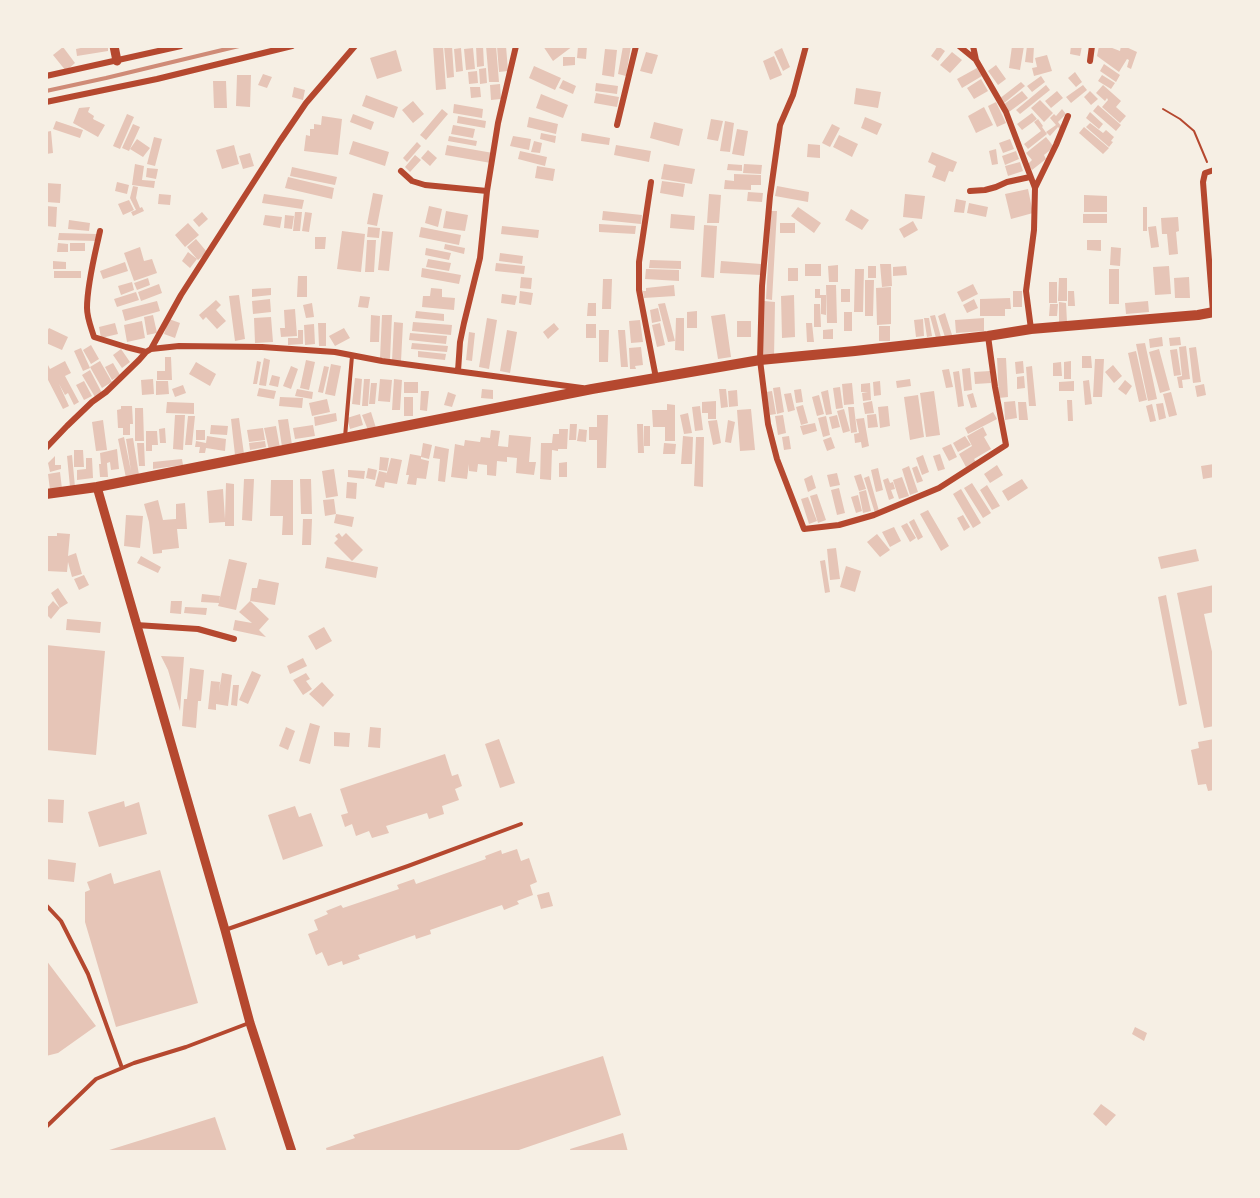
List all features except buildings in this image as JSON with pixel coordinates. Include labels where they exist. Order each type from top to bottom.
[{"type":"main road","points":[[46,494],[97,487],[592,389],[760,360],[988,336],[1031,329],[1213,312]]},
{"type":"street","points":[[114,46],[117,61]]},
{"type":"street","points":[[46,76],[181,46]]},
{"type":"street","points":[[46,102],[158,79],[292,46]]},
{"type":"street","points":[[46,448],[92,402],[106,393],[148,350],[280,141],[306,103],[355,46]]},
{"type":"street","points":[[458,371],[460,342],[480,258],[487,191],[498,123],[516,46]]},
{"type":"street","points":[[617,125],[636,46]]},
{"type":"street","points":[[806,46],[793,95],[780,125],[770,196],[763,275],[760,360],[768,424],[777,459],[804,529],[839,525],[939,488],[1006,445],[988,336]]},
{"type":"street","points":[[959,46],[976,60]]},
{"type":"street","points":[[973,46],[976,60],[1006,112],[1035,188]]},
{"type":"street","points":[[1090,61],[1092,46]]},
{"type":"street","points":[[1031,329],[1026,291],[1034,230],[1035,188],[1068,116]]},
{"type":"street","points":[[1213,170],[1205,173],[1203,182],[1213,312]]},
{"type":"street","points":[[401,171],[412,180],[425,185],[487,191]]},
{"type":"street","points":[[970,190],[986,190],[1030,177]]},
{"type":"street","points":[[651,182],[638,278],[656,378]]},
{"type":"street","points":[[100,231],[92,265],[87,308],[94,337],[126,347],[148,350],[179,346],[262,347],[335,352],[382,361],[592,389]]},
{"type":"street","points":[[97,487],[250,1023],[292,1152]]},
{"type":"street","points":[[136,625],[198,629],[234,639]]},
{"type":"lane","points":[[345,438],[352,356]]},
{"type":"lane","points":[[225,930],[521,824]]},
{"type":"lane","points":[[46,905],[61,921],[88,974],[122,1068]]},
{"type":"lane","points":[[46,1127],[96,1079],[250,1023]]},
{"type":"path","points":[[1163,109],[1194,131],[1213,170]]},
{"type":"railway","points":[[46,91],[239,46]]}]
